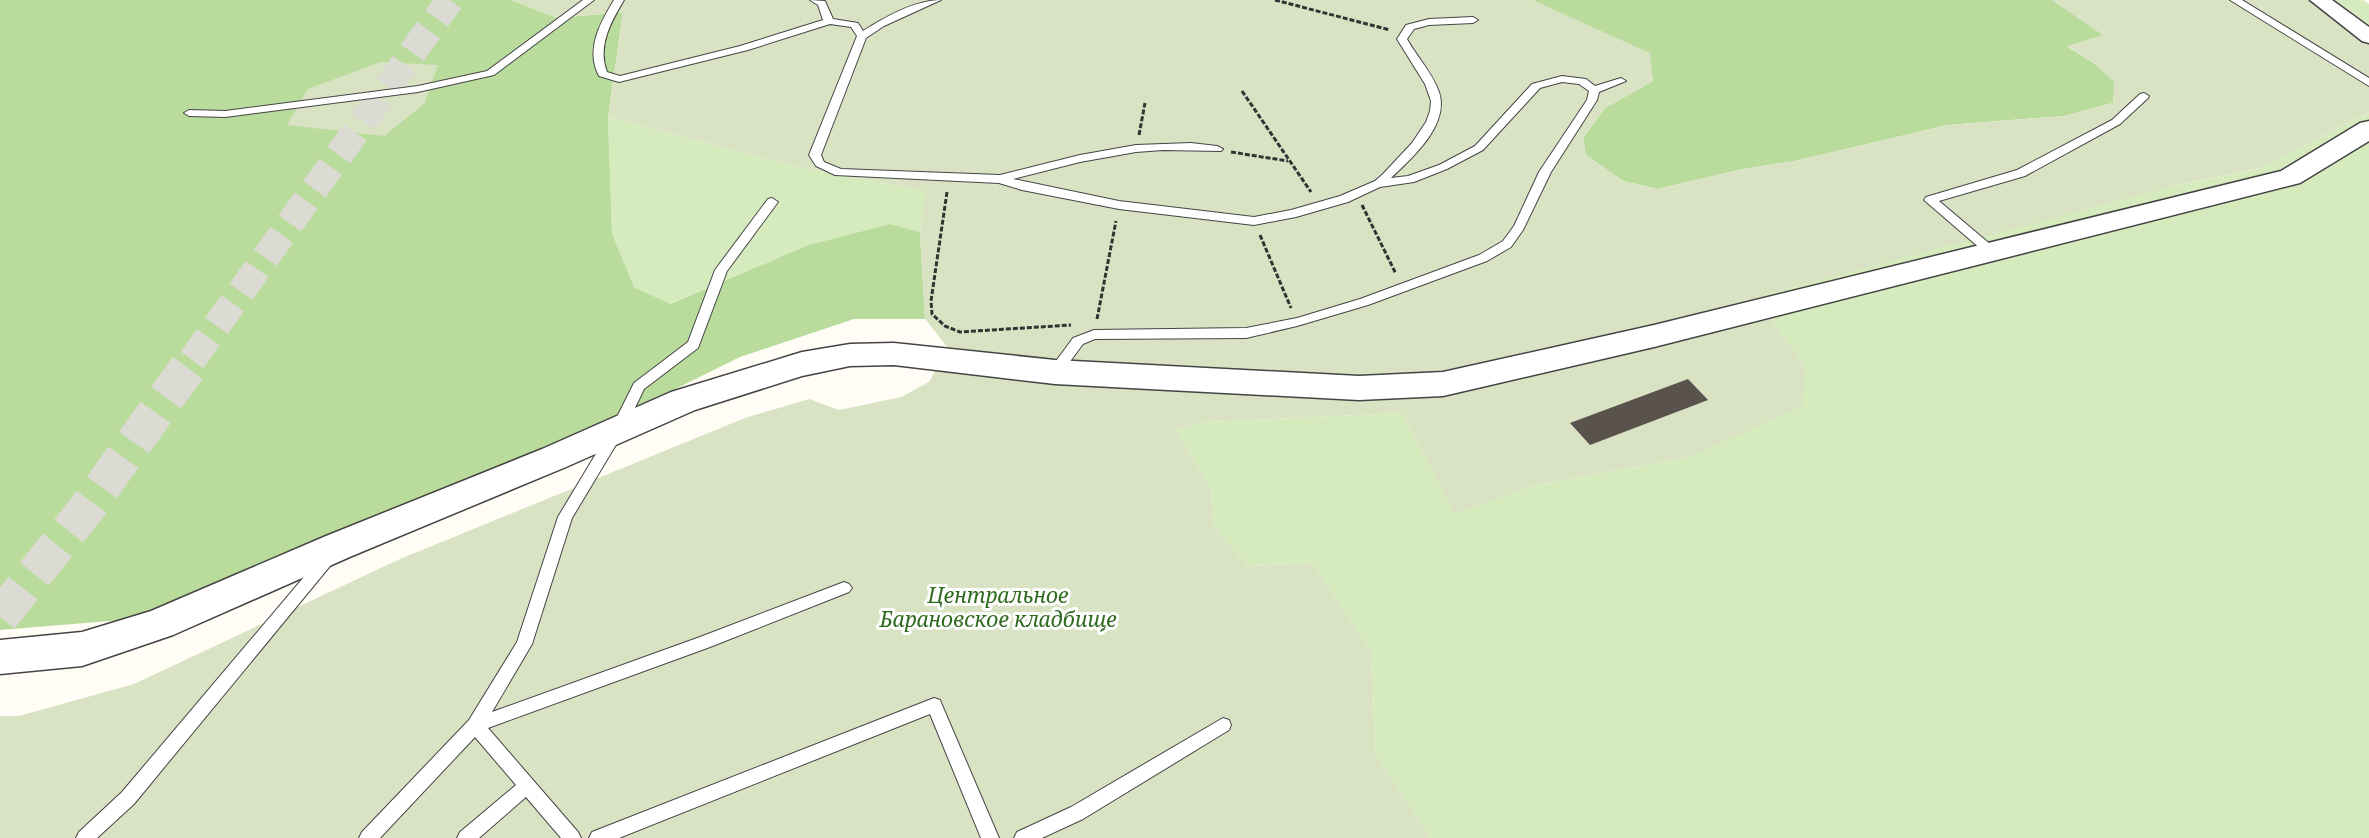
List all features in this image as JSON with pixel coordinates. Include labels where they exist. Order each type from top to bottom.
[{"type":"street","points":[[2320,0],[2369,37]]},
{"type":"street","points":[[0,657],[82,649],[160,624],[683,401],[802,364],[850,356],[894,354],[1055,372],[1359,388],[1443,384],[1654,336],[2290,177],[2369,129]]},
{"type":"lane","points":[[189,113],[225,114],[406,90],[490,73],[589,0]]},
{"type":"lane","points":[[619,0],[597,47],[598,65],[603,74],[619,79],[744,48],[829,21],[854,26],[862,36]]},
{"type":"lane","points":[[815,0],[822,3],[829,21]]},
{"type":"lane","points":[[936,0],[880,24],[862,36],[815,155],[820,164],[839,172],[1000,179],[1022,186],[1119,205],[1254,221],[1292,214],[1357,194],[1377,184],[1401,164],[1431,123],[1437,102],[1425,75],[1402,39],[1410,27],[1429,22],[1473,20]]},
{"type":"lane","points":[[2235,0],[2369,83]]},
{"type":"lane","points":[[1377,184],[1410,179],[1479,148],[1536,86],[1562,79],[1582,81],[1594,90]]},
{"type":"lane","points":[[1594,90],[1621,81]]},
{"type":"lane","points":[[1055,372],[1078,341],[1095,329],[1246,333],[1297,322],[1483,258],[1507,244],[1519,227],[1545,172],[1592,100],[1594,90]]},
{"type":"lane","points":[[1993,253],[1930,200],[2021,173],[2116,122],[2144,96]]},
{"type":"lane","points":[[1000,179],[1137,148],[1174,145],[1216,149]]},
{"type":"lane","points":[[368,838],[475,725],[524,644],[565,517],[618,429],[639,386],[693,345],[721,270],[772,202]]},
{"type":"lane","points":[[85,838],[128,798],[339,546]]},
{"type":"lane","points":[[475,725],[705,642],[844,588]]},
{"type":"lane","points":[[598,838],[934,705],[990,838]]},
{"type":"lane","points":[[475,725],[572,838]]},
{"type":"lane","points":[[1023,838],[1077,813],[1223,725]]},
{"type":"lane","points":[[466,838],[527,786]]},
{"type":"path","points":[[1275,0],[1405,34]]},
{"type":"path","points":[[1242,91],[1320,206]]},
{"type":"path","points":[[1137,148],[1145,104]]},
{"type":"path","points":[[1216,149],[1289,161]]},
{"type":"path","points":[[949,175],[931,301],[932,314],[945,326],[960,332],[1095,329],[1119,205]]},
{"type":"path","points":[[1357,194],[1403,287]]},
{"type":"path","points":[[1254,221],[1297,322]]},
{"type":"green space","points":[[0,0],[511,0],[558,18],[623,12],[608,117],[612,234],[634,287],[670,304],[808,245],[890,224],[920,232],[925,319],[854,319],[740,357],[641,406],[134,619],[0,630]]},
{"type":"green space","name":"Центральное Барановское кладбище","points":[[511,0],[1532,0],[1650,53],[1653,81],[1605,108],[1583,138],[1586,155],[1623,181],[1658,189],[1743,169],[1795,161],[1948,125],[2064,116],[2113,103],[2114,82],[2095,64],[2067,46],[2103,35],[2052,0],[2336,0],[2369,24],[2369,112],[2261,168],[2178,185],[1756,297],[1806,368],[1802,406],[1691,457],[1536,485],[1454,514],[1402,413],[1204,422],[1177,430],[1212,491],[1214,526],[1248,566],[1313,563],[1372,652],[1375,754],[1431,838],[0,838],[0,716],[19,716],[134,684],[400,559],[745,418],[809,399],[839,410],[901,397],[929,382],[948,348],[925,319],[920,232],[926,191],[793,166],[608,117],[623,12],[558,18]]},
{"type":"green space","points":[[1532,0],[2052,0],[2104,35],[2068,47],[2095,64],[2115,82],[2113,103],[2064,116],[1948,125],[1795,161],[1743,169],[1658,189],[1623,181],[1586,155],[1583,138],[1605,108],[1653,81],[1649,54]]},
{"type":"green space","points":[[2336,0],[2363,0],[2369,4],[2369,24]]},
{"type":"green space","points":[[381,62],[438,65],[424,104],[384,136],[287,125],[308,89]]},
{"type":"green space","points":[[2369,112],[2369,838],[1431,838],[1375,754],[1372,652],[1313,563],[1248,566],[1214,526],[1212,491],[1177,430],[1204,422],[1402,413],[1454,513],[1536,485],[1691,457],[1806,368],[1741,276],[2261,168]]},
{"type":"green space","points":[[608,117],[793,166],[927,191],[920,232],[890,224],[808,245],[669,304],[634,287],[612,235]]},
{"type":"building","points":[[1688,379],[1708,400],[1590,445],[1570,423]]},
{"type":"tunnel","points":[[192,360],[450,0]]},
{"type":"tunnel","points":[[0,617],[87,508],[194,359]]}]
